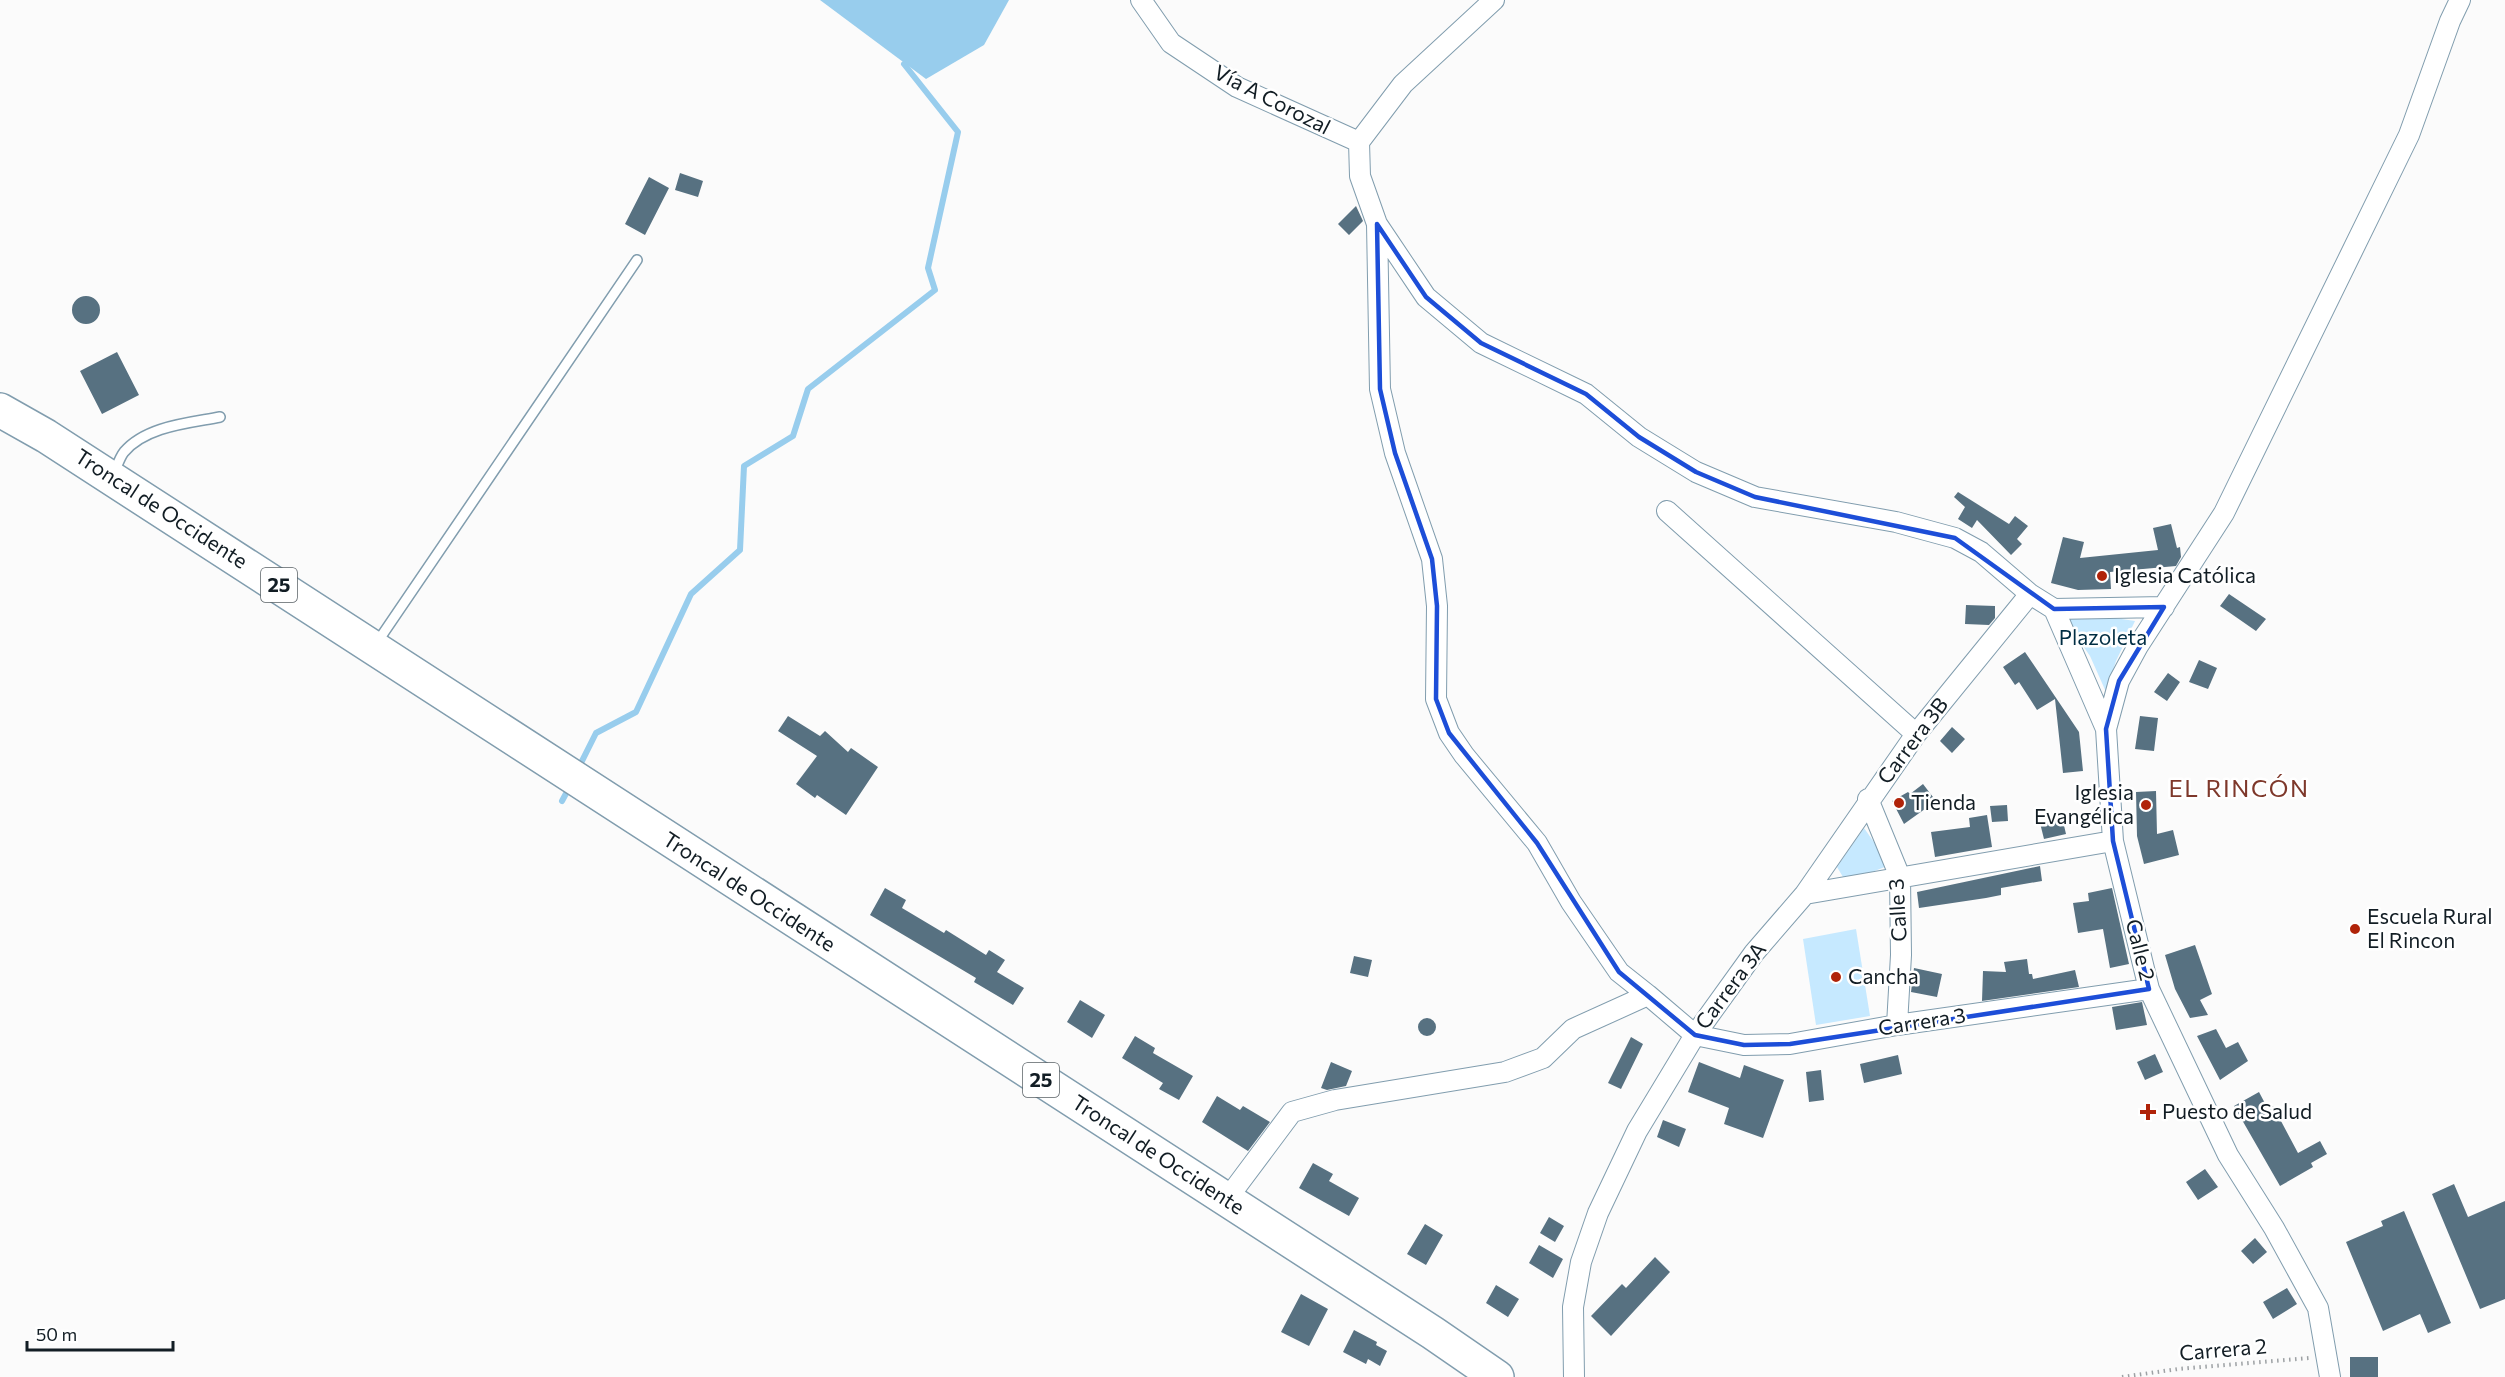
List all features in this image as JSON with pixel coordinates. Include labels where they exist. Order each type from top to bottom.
[{"type":"highway","name":"Troncal de Occidente","points":[[0,410],[375,646],[553,766],[1227,1199],[1497,1377]]},
{"type":"street","name":"Vía A Corozal","points":[[1141,0],[1171,43],[1237,87],[1359,142]]},
{"type":"street","points":[[1494,0],[1403,84],[1359,142],[1360,176],[1377,224],[1426,297],[1481,343],[1586,394],[1639,437],[1696,472],[1755,497],[1896,522],[1955,538],[1981,552],[2030,594],[2054,609],[2164,607]]},
{"type":"street","name":"Calle 2","points":[[2330,1377],[2318,1308],[2274,1228],[2228,1155],[2149,989],[2113,841],[2106,729],[2120,681],[2138,646],[2224,513],[2409,135],[2450,21],[2460,0]]},
{"type":"street","points":[[1377,224],[1380,389],[1395,453],[1432,560],[1437,606],[1436,699],[1449,733],[1464,755],[1537,843],[1571,902],[1619,972],[1695,1035]]},
{"type":"street","points":[[1667,511],[1916,734]]},
{"type":"street","name":"Carrera 3B","points":[[1805,894],[1868,800],[1916,734],[2030,594]]},
{"type":"street","points":[[2054,609],[2106,729]]},
{"type":"street","name":"Calle 3","points":[[1868,800],[1900,877],[1901,955],[1897,1025]]},
{"type":"street","points":[[1805,894],[2113,841]]},
{"type":"street","name":"Carrera 3A","points":[[1574,1377],[1573,1307],[1584,1252],[1598,1213],[1637,1131],[1695,1035],[1754,953],[1805,894]]},
{"type":"street","name":"Carrera 3","points":[[1695,1035],[1744,1044],[1790,1044],[1897,1025],[2149,989]]},
{"type":"street","points":[[1227,1199],[1292,1112],[1335,1100],[1505,1072],[1543,1058],[1573,1029],[1648,995]]},
{"type":"lane","points":[[375,646],[637,260]]},
{"type":"lane","points":[[111,478],[124,452],[144,437],[171,427],[220,417]]},
{"type":"path","name":"Carrera 2","points":[[2122,1377],[2178,1369],[2328,1357]]},
{"type":"highlighted area","points":[[1377,224],[1426,297],[1481,343],[1586,394],[1639,437],[1696,472],[1755,497],[1955,538],[2054,609],[2164,607],[2119,681],[2106,729],[2113,841],[2149,989],[1790,1044],[1744,1045],[1695,1035],[1619,972],[1537,843],[1449,733],[1436,699],[1437,606],[1432,559],[1395,453],[1380,389]]},
{"type":"green space","name":"Plazoleta","points":[[2061,614],[2095,615],[2135,621],[2116,661],[2106,692],[2090,656]]},
{"type":"green space","points":[[1864,828],[1890,865],[1846,882],[1837,867]]},
{"type":"green space","name":"Cancha","points":[[1856,929],[1870,1016],[1816,1025],[1803,939]]},
{"type":"shaded area","points":[[820,0],[1009,0],[984,45],[926,79]]},
{"type":"building","points":[[680,173],[703,181],[698,197],[675,190]]},
{"type":"building","points":[[649,177],[669,188],[645,235],[625,224]]},
{"type":"building","points":[[1356,206],[1363,221],[1349,235],[1338,224]]},
{"type":"building","points":[[86,296],[96,300],[100,310],[96,320],[86,324],[76,320],[72,310],[76,300]]},
{"type":"building","points":[[117,352],[139,395],[102,414],[80,371]]},
{"type":"building","points":[[1958,492],[2009,524],[2015,516],[2028,526],[2017,539],[2022,544],[2011,555],[1977,520],[1972,528],[1958,519],[1965,507],[1954,497]]},
{"type":"building","points":[[2171,524],[2177,548],[2180,547],[2181,557],[2176,566],[2110,572],[2111,589],[2078,590],[2051,583],[2063,537],[2084,542],[2080,558],[2158,550],[2153,528]]},
{"type":"building","points":[[2229,594],[2266,619],[2256,631],[2220,606]]},
{"type":"building","points":[[1966,605],[1995,606],[1995,618],[1989,625],[1965,624]]},
{"type":"building","points":[[2025,652],[2079,732],[2083,771],[2063,773],[2055,699],[2037,710],[2019,682],[2015,685],[2003,667]]},
{"type":"building","points":[[2199,660],[2217,668],[2208,689],[2189,682]]},
{"type":"building","points":[[2168,673],[2180,682],[2167,701],[2154,692]]},
{"type":"building","points":[[788,716],[820,736],[825,731],[848,752],[851,748],[878,767],[846,815],[817,795],[815,798],[796,784],[817,756],[778,731]]},
{"type":"building","points":[[2140,716],[2158,718],[2154,751],[2135,749]]},
{"type":"building","points":[[1952,727],[1965,739],[1952,753],[1940,741]]},
{"type":"building","points":[[1923,784],[1936,801],[1904,824],[1892,801],[1908,792],[1910,794]]},
{"type":"building","points":[[2156,791],[2157,834],[2173,830],[2179,855],[2144,864],[2137,836],[2136,792]]},
{"type":"building","points":[[2007,805],[2008,821],[1992,822],[1990,806]]},
{"type":"building","points":[[1987,815],[1992,847],[1935,857],[1931,832],[1970,827],[1969,818]]},
{"type":"building","points":[[2062,817],[2066,834],[2044,839],[2040,823]]},
{"type":"building","points":[[2040,866],[2042,881],[2001,888],[2001,895],[1919,908],[1917,892]]},
{"type":"building","points":[[885,888],[906,900],[902,908],[944,933],[946,930],[986,955],[989,950],[1005,960],[997,972],[1024,988],[1013,1005],[974,982],[976,978],[870,915]]},
{"type":"building","points":[[2112,888],[2129,964],[2110,968],[2103,929],[2078,933],[2073,903],[2089,901],[2088,893]]},
{"type":"building","points":[[2195,945],[2212,994],[2200,1000],[2208,1015],[2190,1018],[2175,989],[2165,955]]},
{"type":"building","points":[[1354,956],[1372,960],[1368,977],[1350,973]]},
{"type":"building","points":[[2027,959],[2029,974],[2032,974],[2033,979],[2075,970],[2079,987],[1982,1001],[1983,971],[2006,972],[2004,962]]},
{"type":"building","points":[[1914,968],[1942,974],[1937,997],[1911,992]]},
{"type":"building","points":[[1080,1000],[1105,1015],[1092,1038],[1067,1022]]},
{"type":"building","points":[[2142,1002],[2147,1025],[2116,1030],[2112,1007]]},
{"type":"building","points":[[1427,1018],[1433,1021],[1436,1027],[1433,1033],[1427,1036],[1421,1033],[1418,1027],[1421,1021]]},
{"type":"building","points":[[2216,1029],[2226,1048],[2238,1042],[2248,1061],[2220,1080],[2197,1036]]},
{"type":"building","points":[[1135,1036],[1155,1048],[1153,1053],[1193,1076],[1179,1100],[1159,1089],[1163,1083],[1122,1058]]},
{"type":"building","points":[[1631,1037],[1643,1044],[1621,1089],[1608,1083]]},
{"type":"building","points":[[2155,1054],[2163,1072],[2145,1080],[2137,1062]]},
{"type":"building","points":[[1898,1055],[1902,1074],[1864,1083],[1860,1064]]},
{"type":"building","points":[[1331,1062],[1352,1071],[1346,1086],[1327,1090],[1321,1088]]},
{"type":"building","points":[[1699,1062],[1740,1078],[1744,1065],[1784,1080],[1763,1138],[1724,1124],[1729,1108],[1688,1092]]},
{"type":"building","points":[[1821,1070],[1824,1100],[1809,1102],[1806,1072]]},
{"type":"building","points":[[2259,1092],[2268,1109],[2273,1106],[2298,1153],[2320,1141],[2327,1154],[2311,1163],[2313,1167],[2280,1186],[2234,1106]]},
{"type":"building","points":[[1217,1096],[1240,1110],[1243,1106],[1270,1122],[1248,1151],[1202,1122]]},
{"type":"building","points":[[1663,1120],[1686,1129],[1679,1147],[1657,1137]]},
{"type":"building","points":[[1313,1163],[1333,1174],[1329,1181],[1359,1198],[1349,1216],[1299,1188]]},
{"type":"building","points":[[2205,1169],[2218,1187],[2198,1200],[2186,1182]]},
{"type":"building","points":[[2454,1184],[2468,1217],[2505,1201],[2505,1299],[2480,1309],[2432,1194]]},
{"type":"building","points":[[2404,1211],[2451,1323],[2428,1333],[2420,1314],[2383,1331],[2346,1242],[2383,1226],[2381,1221]]},
{"type":"building","points":[[1549,1217],[1564,1226],[1555,1242],[1540,1233]]},
{"type":"building","points":[[1425,1224],[1443,1235],[1426,1265],[1407,1254]]},
{"type":"building","points":[[2255,1238],[2267,1252],[2253,1264],[2241,1251]]},
{"type":"building","points":[[1539,1245],[1563,1259],[1553,1278],[1529,1263]]},
{"type":"building","points":[[1655,1257],[1670,1272],[1611,1336],[1591,1316],[1622,1284],[1626,1288]]},
{"type":"building","points":[[1496,1285],[1519,1299],[1508,1317],[1486,1303]]},
{"type":"building","points":[[2287,1288],[2297,1304],[2273,1319],[2263,1302]]},
{"type":"building","points":[[1301,1294],[1328,1309],[1309,1346],[1281,1332]]},
{"type":"building","points":[[1354,1330],[1377,1342],[1376,1345],[1387,1351],[1380,1366],[1368,1359],[1366,1364],[1343,1352]]},
{"type":"building","points":[[2350,1357],[2378,1357],[2378,1377],[2350,1377]]},
{"type":"waterway","points":[[578,769],[596,733],[636,712],[691,594],[740,550],[744,466],[793,436],[808,389],[935,290],[928,268],[958,132],[904,64]]},
{"type":"waterway","points":[[562,801],[570,786]]},
{"type":"place","name":"Iglesia Católica","points":[[2102,576]]},
{"type":"place","name":"Tienda","points":[[1899,803]]},
{"type":"place","name":"Iglesia Evangélica","points":[[2146,805]]},
{"type":"place","name":"Escuela Rural El Rincon","points":[[2355,929]]},
{"type":"place","name":"Cancha","points":[[1836,977]]},
{"type":"place","name":"Puesto de Salud","points":[[2148,1112]]},
{"type":"district","name":"EL RINCÓN","points":[[2239,789]]}]
